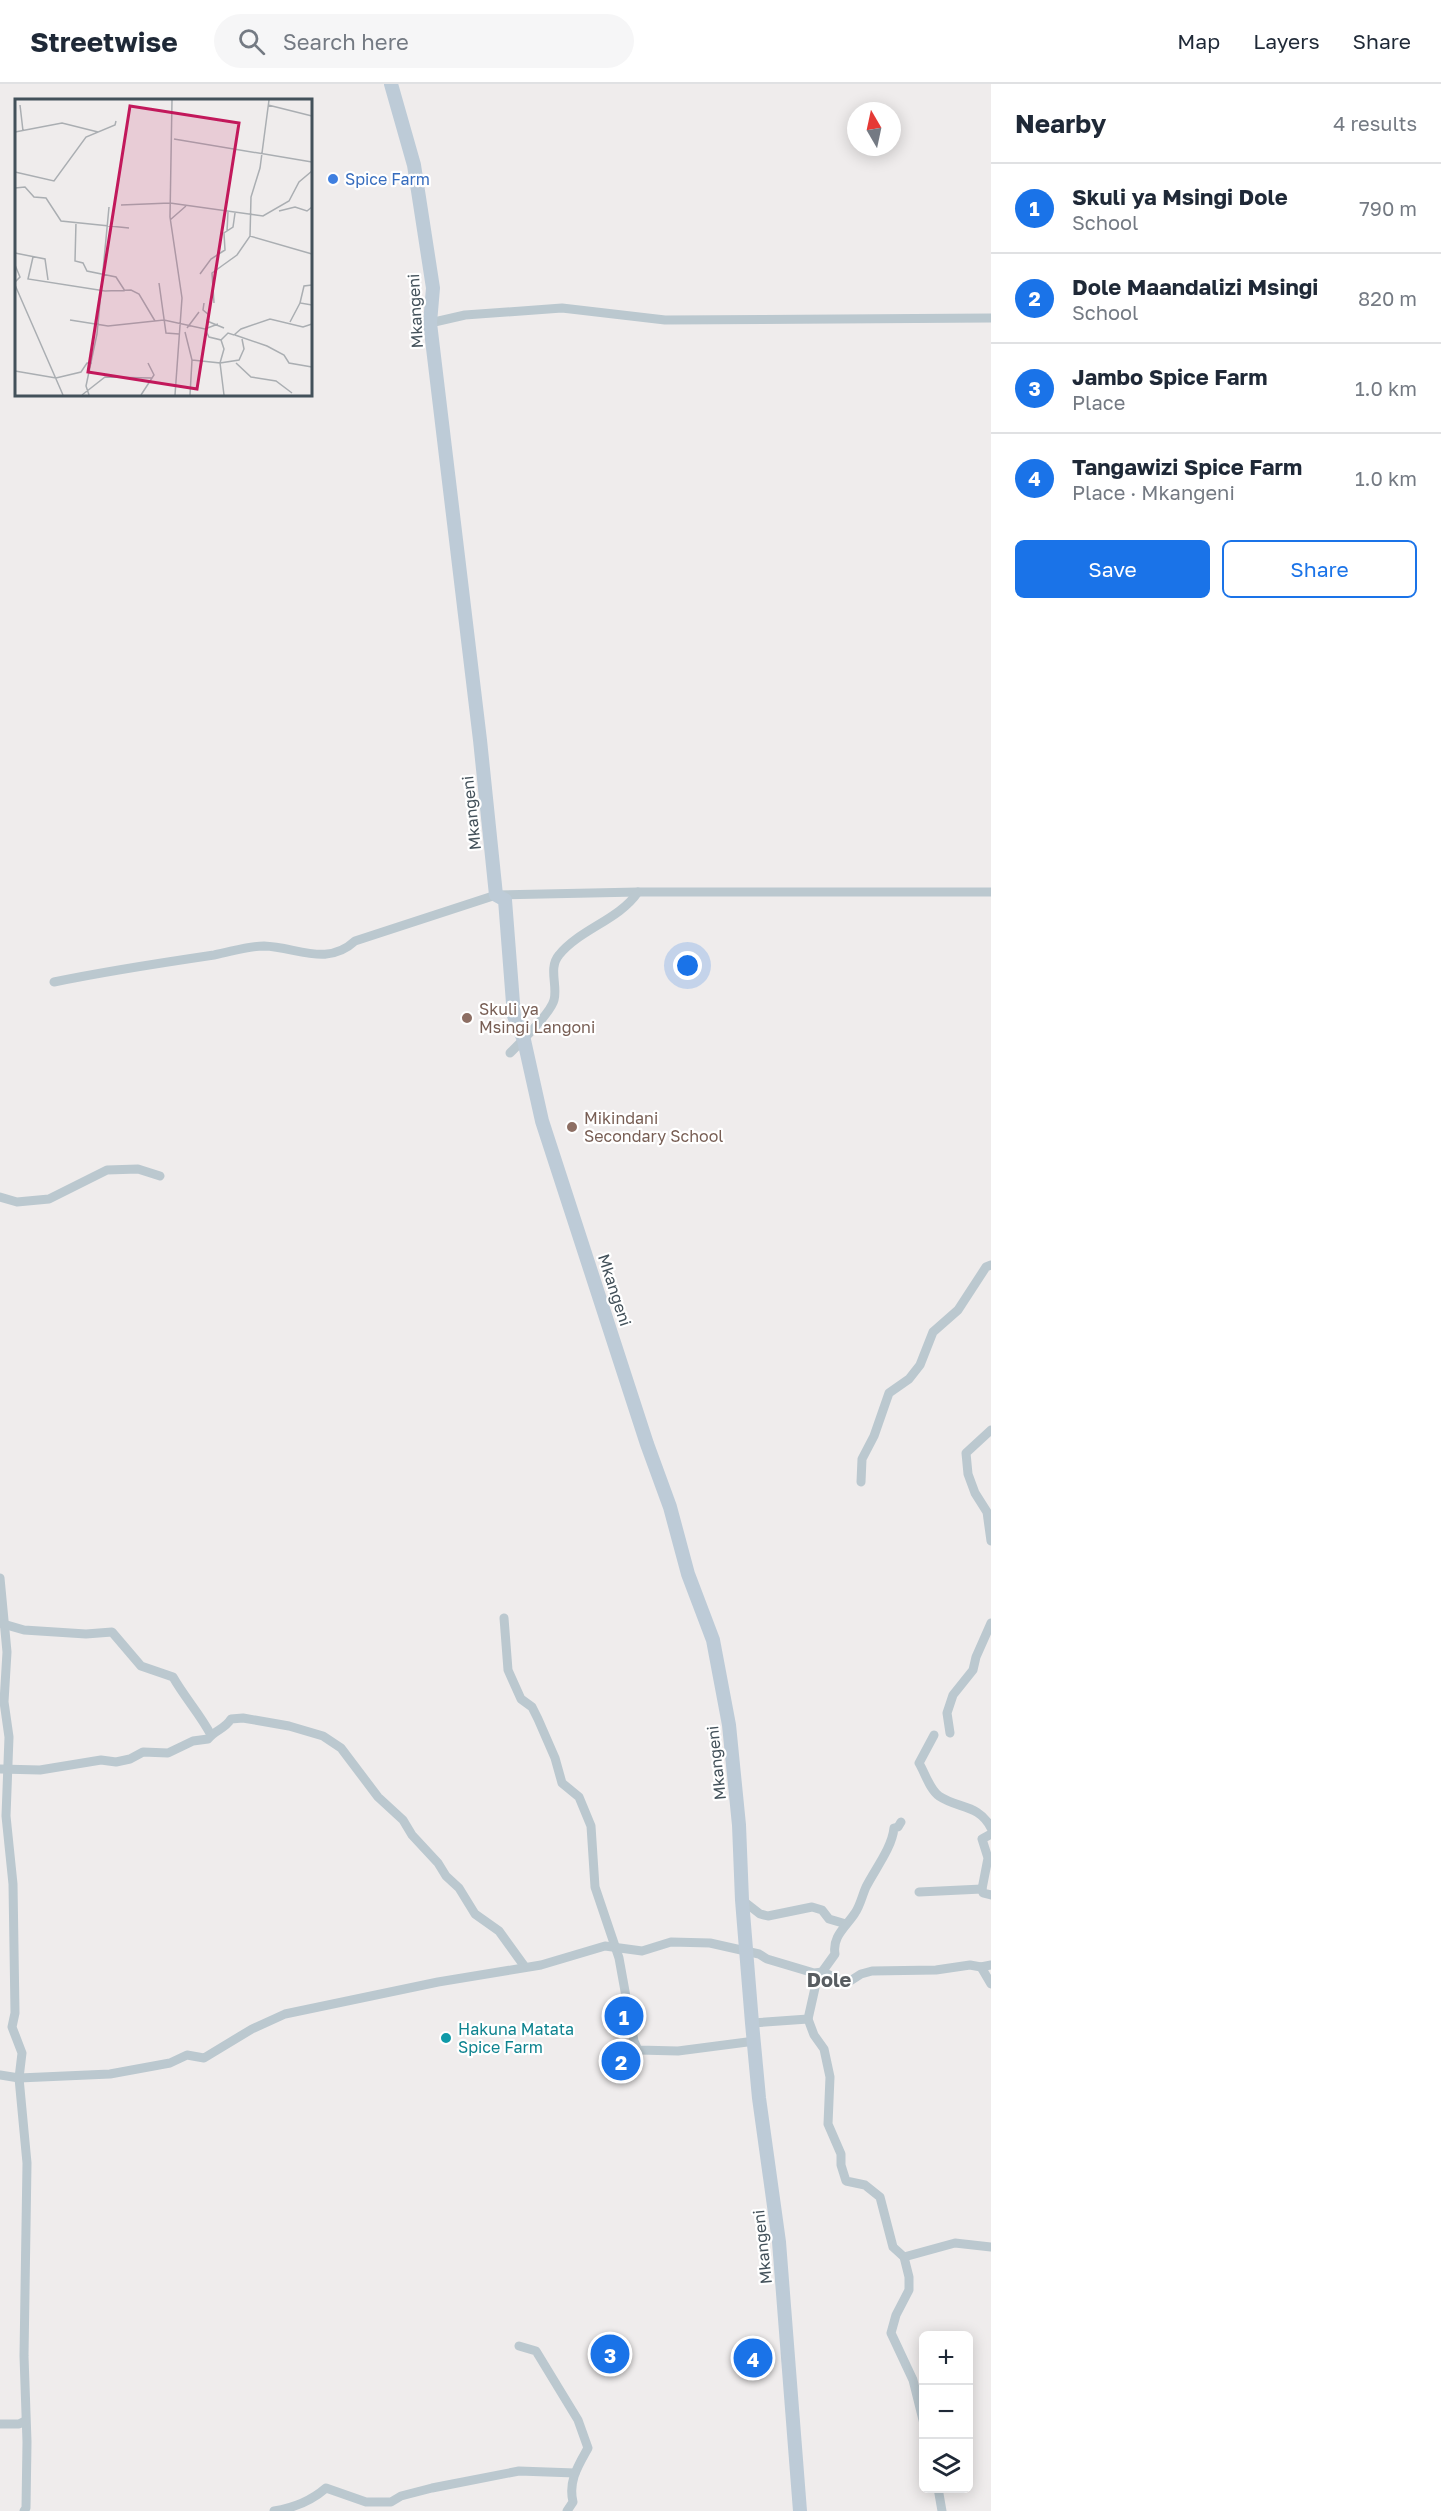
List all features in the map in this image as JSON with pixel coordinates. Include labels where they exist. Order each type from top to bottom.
[{"type":"street","name":"Mkangeni","points":[[391,84],[414,165],[433,288],[430,323],[480,740],[496,895],[504,900],[514,1016],[524,1040],[542,1121],[647,1444],[670,1507],[688,1574],[713,1640],[729,1725],[739,1825],[742,1900],[752,2023],[759,2098],[779,2242],[800,2511]]},
{"type":"street","points":[[430,323],[465,315],[562,308],[665,320],[991,318]]},
{"type":"street","points":[[510,1053],[524,1040],[554,1000],[554,971],[557,956],[583,933],[631,902],[638,892]]},
{"type":"street","points":[[54,982],[134,966],[224,953],[252,946],[272,946],[316,955],[343,952],[355,941],[496,895],[638,892],[991,892]]},
{"type":"street","points":[[0,1197],[16,1202],[49,1199],[107,1170],[138,1169],[160,1176]]},
{"type":"street","points":[[861,1482],[862,1459],[874,1436],[889,1393],[909,1379],[920,1365],[933,1332],[958,1310],[986,1267],[991,1265]]},
{"type":"street","points":[[991,1430],[966,1453],[968,1474],[975,1493],[987,1512],[991,1541]]},
{"type":"street","points":[[0,1578],[2,1623],[7,1652],[4,1702],[9,1737],[4,1769],[13,1884],[15,2013],[12,2027],[22,2053],[19,2078],[27,2163],[25,2421],[27,2442],[26,2508],[24,2511]]},
{"type":"street","points":[[504,1618],[508,1670],[513,1682],[521,1699],[532,1707],[538,1719],[555,1758],[562,1783],[579,1797],[591,1826],[595,1887],[616,1946],[634,2041],[639,2050],[678,2051],[755,2041]]},
{"type":"street","points":[[2,1623],[24,1630],[86,1634],[112,1632],[141,1666],[173,1677],[186,1701],[199,1713],[211,1735]]},
{"type":"street","points":[[950,1733],[947,1713],[953,1695],[973,1670],[976,1657],[991,1623]]},
{"type":"street","points":[[4,1769],[40,1770],[101,1760],[116,1762],[130,1759],[143,1752],[168,1753],[193,1741],[208,1739],[226,1727],[231,1719],[243,1718],[323,1736],[340,1748],[374,1792],[403,1821],[446,1876],[459,1888],[475,1914],[499,1931],[525,1967]]},
{"type":"street","points":[[934,1735],[920,1763],[936,1794],[947,1801],[968,1807],[987,1820],[991,1828]]},
{"type":"street","points":[[902,1822],[894,1828],[893,1836],[882,1860],[855,1913],[836,1939],[835,1954],[813,1991],[808,2019],[814,2035],[824,2049],[830,2077],[828,2124],[841,2154],[841,2165],[846,2181],[866,2185],[880,2198],[893,2247],[904,2257],[909,2277],[909,2290],[896,2315],[891,2333],[913,2380],[919,2404]]},
{"type":"street","points":[[991,1834],[982,1839],[988,1858],[982,1889],[983,1893],[991,1895]]},
{"type":"street","points":[[919,1892],[982,1889]]},
{"type":"street","points":[[742,1900],[760,1914],[768,1916],[812,1907],[822,1910],[829,1919],[846,1924]]},
{"type":"street","points":[[0,2075],[19,2078],[110,2074],[170,2063],[187,2055],[204,2058],[276,2016],[381,1996],[397,1990],[541,1965],[605,1946],[642,1951],[671,1942],[710,1943],[746,1950],[814,1973],[823,1972],[847,1983],[861,1974],[872,1971],[936,1970],[970,1965],[986,1966],[991,1984]]},
{"type":"street","points":[[752,2023],[808,2019]]},
{"type":"street","points":[[904,2257],[955,2243],[991,2247]]},
{"type":"street","points":[[519,2346],[536,2351],[578,2420],[588,2448],[574,2474],[570,2489],[573,2502],[567,2511]]},
{"type":"street","points":[[0,2424],[19,2424],[25,2421]]},
{"type":"street","points":[[274,2511],[315,2498],[326,2488],[366,2502],[391,2502],[401,2496],[432,2488],[519,2471],[574,2474]]},
{"type":"street","points":[[939,2493],[942,2511]]},
{"type":"place","name":"Spice Farm","points":[[333,179]]},
{"type":"place","name":"Skuli ya Msingi Langoni","points":[[467,1018]]},
{"type":"place","name":"Mikindani Secondary School","points":[[572,1127]]},
{"type":"place","name":"Skuli ya Msingi Dole","points":[[624,2016]]},
{"type":"place","name":"Hakuna Matata Spice Farm","points":[[446,2038]]},
{"type":"place","name":"Dole Maandalizi Msingi","points":[[621,2061]]},
{"type":"place","name":"Jambo Spice Farm","points":[[610,2354]]},
{"type":"place","name":"Tangawizi Spice Farm","points":[[753,2358]]},
{"type":"district","name":"Dole","points":[[829,1980]]}]
